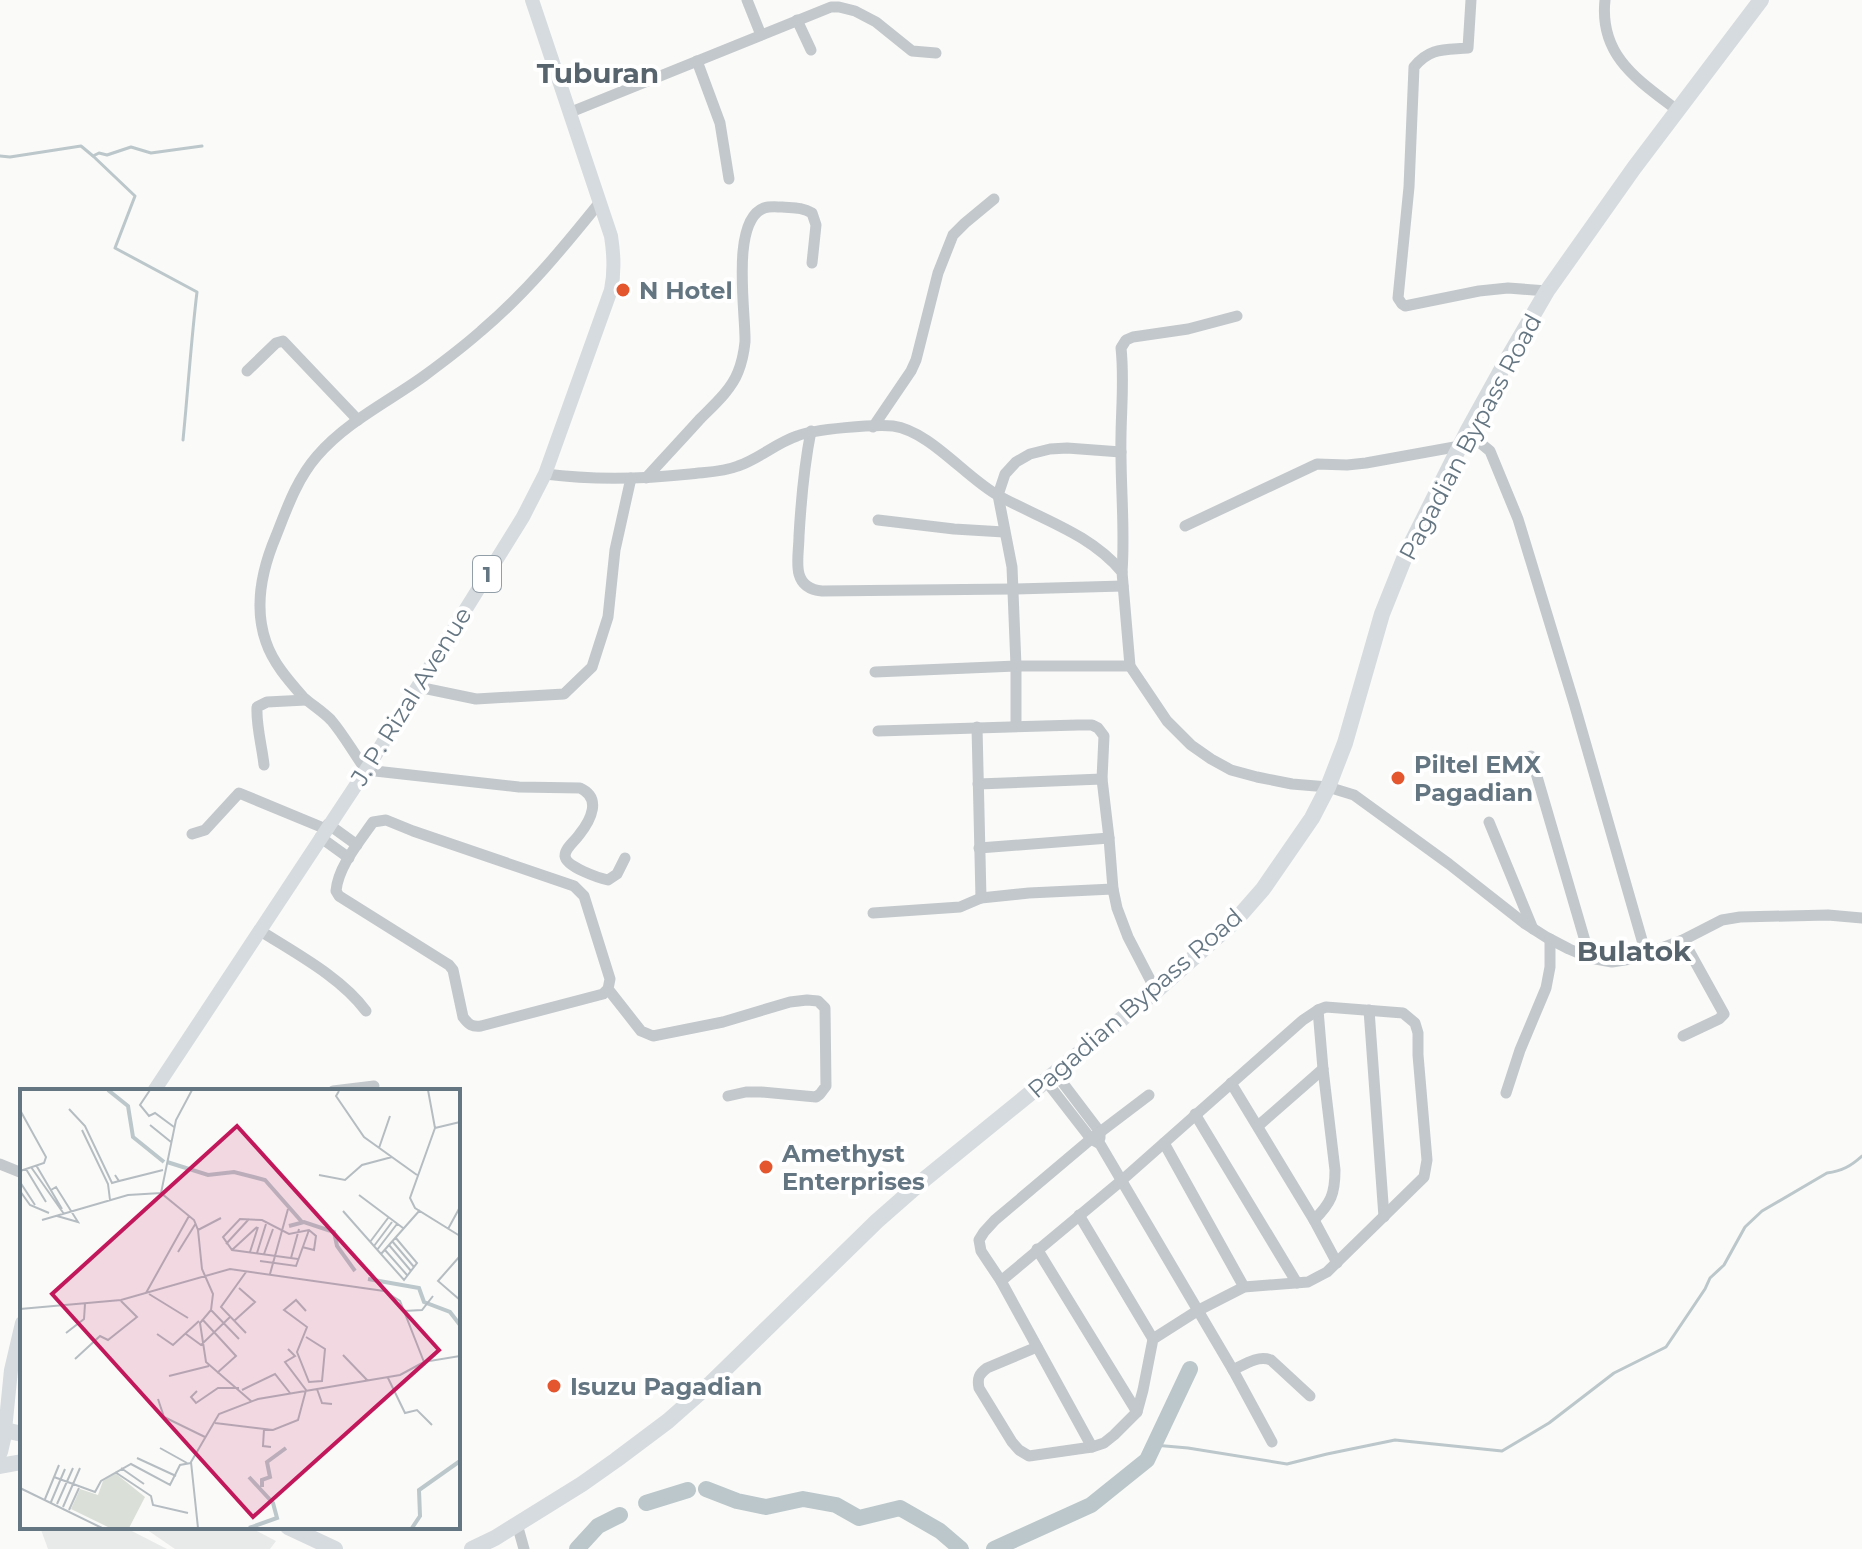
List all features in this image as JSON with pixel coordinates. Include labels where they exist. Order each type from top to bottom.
[{"type":"highway","name":"Pagadian Bypass Road","points":[[472,1549],[616,1460],[668,1421],[877,1221],[1156,991],[1235,921],[1263,889],[1312,818],[1328,787],[1345,743],[1382,614],[1406,554],[1464,439],[1547,291],[1677,110],[1761,0]]},
{"type":"highway","points":[[0,1452],[5,1430],[20,1434]]},
{"type":"highway","points":[[0,1466],[20,1462]]},
{"type":"highway","points":[[292,1529],[329,1548]]},
{"type":"main road","name":"J. P. Rizal Avenue","points":[[155,1089],[366,770],[523,517],[545,474],[611,290],[614,255],[611,236],[532,0]]},
{"type":"main road","points":[[5,1430],[11,1370],[20,1332]]},
{"type":"street","points":[[747,0],[761,35]]},
{"type":"street","points":[[1471,0],[1468,48],[1431,52],[1414,67],[1409,187],[1398,298],[1405,306],[1479,291],[1508,288],[1547,291]]},
{"type":"street","points":[[1605,0],[1610,44],[1616,55],[1648,88],[1677,110]]},
{"type":"street","points":[[571,112],[831,7],[862,14],[883,26],[912,51],[936,53]]},
{"type":"street","points":[[797,20],[811,50]]},
{"type":"street","points":[[697,61],[720,123],[729,179]]},
{"type":"street","points":[[873,427],[916,360],[938,273],[953,235],[994,199]]},
{"type":"street","points":[[600,202],[526,289],[491,323],[424,376],[358,420],[326,447],[307,469],[288,503],[265,567],[260,607],[261,625],[275,662],[306,700],[337,727],[366,770],[519,787],[580,788],[588,792],[593,804],[585,827],[567,851],[567,862],[608,880],[617,874],[625,858]]},
{"type":"street","points":[[646,478],[715,403],[737,374],[745,339],[742,303],[745,239],[753,218],[764,208],[775,207],[803,208],[812,213],[816,225],[812,263]]},
{"type":"street","points":[[1237,316],[1188,329],[1133,337],[1121,348],[1124,388],[1122,572],[1130,666],[1167,721],[1191,745],[1231,770],[1292,784],[1328,787],[1354,795],[1533,929],[1590,958],[1612,962],[1631,959],[1683,940],[1722,920],[1740,917],[1828,915],[1862,918]]},
{"type":"street","points":[[247,371],[276,343],[283,341],[358,420]]},
{"type":"street","points":[[545,474],[646,478],[718,471],[737,467],[811,431],[894,426],[922,438],[998,495],[1098,548],[1122,572]]},
{"type":"street","points":[[811,431],[802,484],[799,574],[812,590],[1123,586]]},
{"type":"street","points":[[1185,526],[1317,464],[1366,463],[1464,439],[1490,451],[1518,519],[1646,954]]},
{"type":"street","points":[[1016,726],[1012,567],[998,495],[1005,474],[1016,462],[1030,454],[1050,449],[1121,452]]},
{"type":"street","points":[[418,687],[476,699],[564,694],[592,667],[608,617],[615,550],[631,478]]},
{"type":"street","points":[[878,520],[1004,532]]},
{"type":"street","points":[[875,672],[1016,666],[1130,666]]},
{"type":"street","points":[[264,765],[257,707],[267,702],[306,700]]},
{"type":"street","points":[[878,731],[1016,726],[1092,725],[1098,728],[1104,736],[1102,779],[1117,908],[1156,991]]},
{"type":"street","points":[[977,727],[981,898]]},
{"type":"street","points":[[1531,756],[1590,958]]},
{"type":"street","points":[[978,784],[1102,779]]},
{"type":"street","points":[[192,834],[205,830],[239,793],[357,845]]},
{"type":"street","points":[[386,820],[574,886],[584,896],[610,979],[608,989],[603,994],[473,1027],[463,1017],[453,970],[449,965],[339,896],[337,882],[357,845],[373,822],[386,820]]},
{"type":"street","points":[[1489,822],[1533,929]]},
{"type":"street","points":[[325,830],[349,858]]},
{"type":"street","points":[[979,848],[1109,838]]},
{"type":"street","points":[[873,913],[960,907],[981,898],[1029,893],[1113,889]]},
{"type":"street","points":[[259,930],[339,983],[366,1011]]},
{"type":"street","points":[[1506,1093],[1546,988],[1550,939]]},
{"type":"street","points":[[1683,940],[1724,1014],[1683,1036]]},
{"type":"street","points":[[608,989],[641,1031],[653,1036],[723,1022],[790,1002],[807,1000],[823,1004],[826,1086],[820,1094],[816,1097],[746,1092],[728,1096]]},
{"type":"street","points":[[1001,1281],[1121,1181],[1303,1020],[1318,1010],[1335,1006],[1403,1013],[1415,1023],[1418,1033],[1426,1170],[1418,1185],[1337,1263],[1317,1278],[1308,1282],[1244,1287],[1197,1311],[1153,1339]]},
{"type":"street","points":[[1314,1220],[1332,1199],[1335,1186],[1318,1010]]},
{"type":"street","points":[[1369,1010],[1384,1217]]},
{"type":"street","points":[[1258,1126],[1323,1069]]},
{"type":"street","points":[[1051,1077],[1097,1138],[1272,1442]]},
{"type":"street","points":[[1231,1083],[1337,1263]]},
{"type":"street","points":[[349,1089],[374,1086]]},
{"type":"street","points":[[1092,1447],[1001,1281],[981,1251],[979,1240],[995,1220],[1149,1095]]},
{"type":"street","points":[[1195,1114],[1297,1283]]},
{"type":"street","points":[[1164,1143],[1244,1287]]},
{"type":"street","points":[[0,1164],[20,1172]]},
{"type":"street","points":[[1037,1347],[987,1368],[977,1379],[979,1388],[1019,1450],[1029,1456],[1092,1447],[1104,1443],[1137,1412],[1153,1339],[1079,1215]]},
{"type":"street","points":[[1037,1249],[1137,1412]]},
{"type":"street","points":[[1233,1370],[1258,1358],[1271,1360],[1310,1396]]},
{"type":"street","points":[[517,1524],[524,1549]]},
{"type":"shaded area","points":[[41,1529],[128,1529],[167,1549],[48,1549]]},
{"type":"shaded area","points":[[146,1529],[253,1529],[276,1541],[270,1549],[175,1549]]},
{"type":"waterway","points":[[0,156],[81,146],[93,156],[131,147],[151,153],[202,146]]},
{"type":"waterway","points":[[93,156],[135,196],[115,248],[197,292],[183,440]]},
{"type":"waterway","points":[[1154,1445],[1287,1464],[1395,1440],[1502,1451],[1549,1423],[1614,1373],[1666,1347],[1710,1278],[1724,1265],[1745,1227],[1762,1211],[1827,1173],[1846,1168],[1862,1156]]},
{"type":"waterway","points":[[994,1549],[1091,1505],[1147,1460],[1190,1369]]},
{"type":"waterway","points":[[706,1489],[737,1501],[766,1507],[803,1499],[836,1505],[859,1518],[900,1508],[940,1531],[961,1549]]},
{"type":"waterway","points":[[646,1503],[688,1490]]},
{"type":"waterway","points":[[577,1549],[598,1526],[620,1515]]},
{"type":"place","name":"N Hotel","points":[[623,290]]},
{"type":"place","name":"Piltel EMX Pagadian","points":[[1398,778]]},
{"type":"place","name":"Amethyst Enterprises","points":[[766,1167]]},
{"type":"place","name":"Isuzu Pagadian","points":[[554,1386]]},
{"type":"district","name":"Tuburan","points":[[598,73]]},
{"type":"district","name":"Bulatok","points":[[1634,951]]}]
